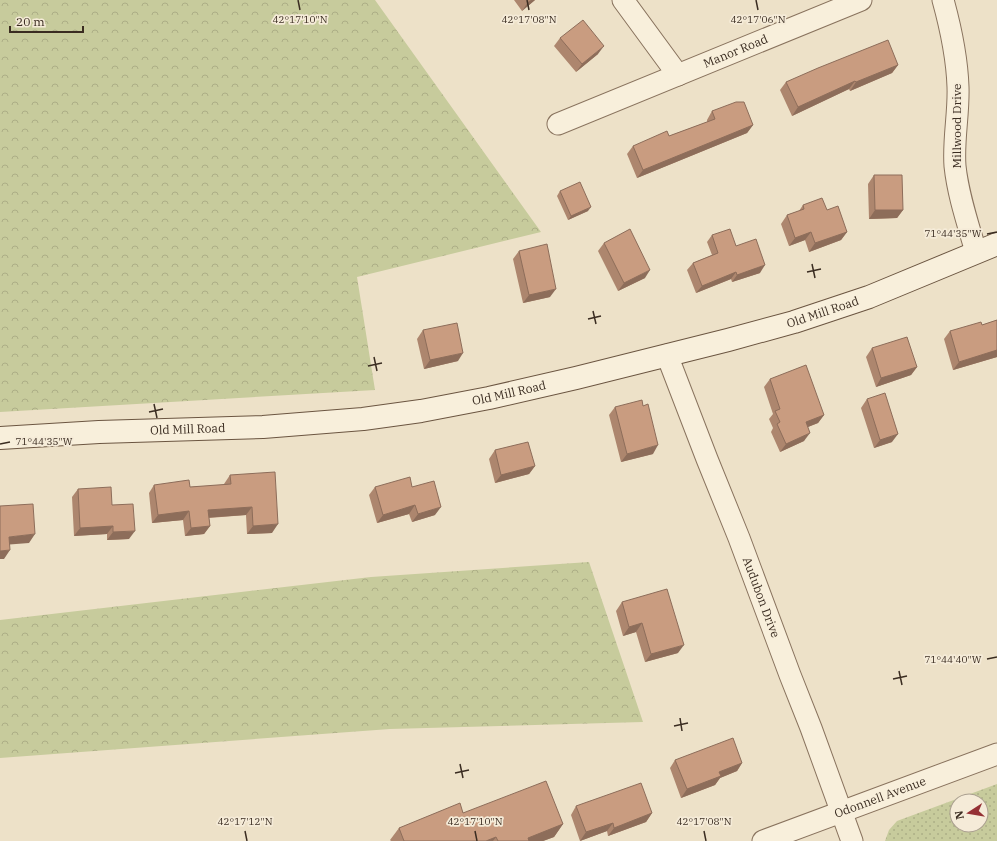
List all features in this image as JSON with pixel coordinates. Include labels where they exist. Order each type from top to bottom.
[{"type":"main road","name":"Old Mill Road","points":[[0,438],[99,432],[260,427],[363,419],[417,412],[489,398],[667,355],[794,322],[869,298],[997,244]]},
{"type":"street","points":[[623,0],[678,75]]},
{"type":"street","name":"Manor Road","points":[[558,124],[860,0]]},
{"type":"street","name":"Millwood Drive","points":[[943,0],[953,37],[958,87],[955,166],[960,195],[976,252]]},
{"type":"street","name":"Audubon Drive","points":[[667,355],[739,538],[852,841]]},
{"type":"street","name":"Odonnell Avenue","points":[[763,841],[997,754]]},
{"type":"green space","points":[[0,0],[375,0],[541,232],[357,277],[375,390],[0,412]]},
{"type":"green space","points":[[589,562],[643,722],[390,729],[0,758],[0,620],[371,577]]},
{"type":"green space","points":[[997,784],[997,841],[885,841],[889,830],[897,821],[949,802],[949,833],[989,833],[989,793],[973,793]]},
{"type":"building","points":[[583,20],[604,46],[582,64],[560,38]]},
{"type":"building","points":[[888,40],[898,65],[856,82],[855,81],[798,107],[786,82]]},
{"type":"building","points":[[736,102],[744,102],[753,125],[643,170],[633,146],[667,131],[669,136],[715,119],[712,111]]},
{"type":"building","points":[[874,175],[902,175],[903,210],[875,210]]},
{"type":"building","points":[[580,182],[591,207],[571,216],[560,191]]},
{"type":"building","points":[[822,198],[827,210],[838,206],[847,232],[815,243],[811,232],[795,238],[787,215],[804,209],[803,205]]},
{"type":"building","points":[[630,229],[650,270],[624,283],[604,243]]},
{"type":"building","points":[[730,229],[736,246],[756,239],[765,265],[737,275],[736,272],[702,286],[693,263],[718,253],[712,235]]},
{"type":"building","points":[[547,244],[556,289],[529,295],[519,251]]},
{"type":"building","points":[[997,320],[997,350],[959,362],[950,331],[981,322],[982,325]]},
{"type":"building","points":[[457,323],[463,353],[430,360],[423,330]]},
{"type":"building","points":[[907,337],[917,367],[881,378],[872,348]]},
{"type":"building","points":[[806,365],[824,415],[806,422],[810,433],[786,444],[777,424],[780,422],[775,411],[780,409],[770,379]]},
{"type":"building","points":[[885,393],[898,434],[880,440],[867,399]]},
{"type":"building","points":[[642,400],[643,406],[648,404],[658,445],[627,454],[615,407]]},
{"type":"building","points":[[528,442],[535,466],[501,475],[495,450]]},
{"type":"building","points":[[275,472],[278,524],[253,526],[252,507],[208,510],[210,526],[191,528],[189,511],[158,515],[154,485],[189,480],[190,487],[231,484],[230,475]]},
{"type":"building","points":[[410,477],[412,487],[434,481],[441,507],[418,514],[415,505],[383,515],[375,487]]},
{"type":"building","points":[[111,487],[112,505],[133,504],[135,531],[113,532],[113,526],[80,528],[78,489]]},
{"type":"building","points":[[33,504],[35,534],[9,537],[10,550],[0,551],[0,506]]},
{"type":"building","points":[[667,589],[684,645],[651,654],[642,623],[629,627],[622,602]]},
{"type":"building","points":[[733,738],[742,763],[719,772],[721,776],[687,789],[675,760]]},
{"type":"building","points":[[546,781],[563,824],[528,838],[529,841],[498,841],[496,837],[486,841],[404,841],[399,828],[460,803],[463,813]]},
{"type":"building","points":[[641,783],[652,813],[614,828],[613,823],[586,832],[576,806]]}]
